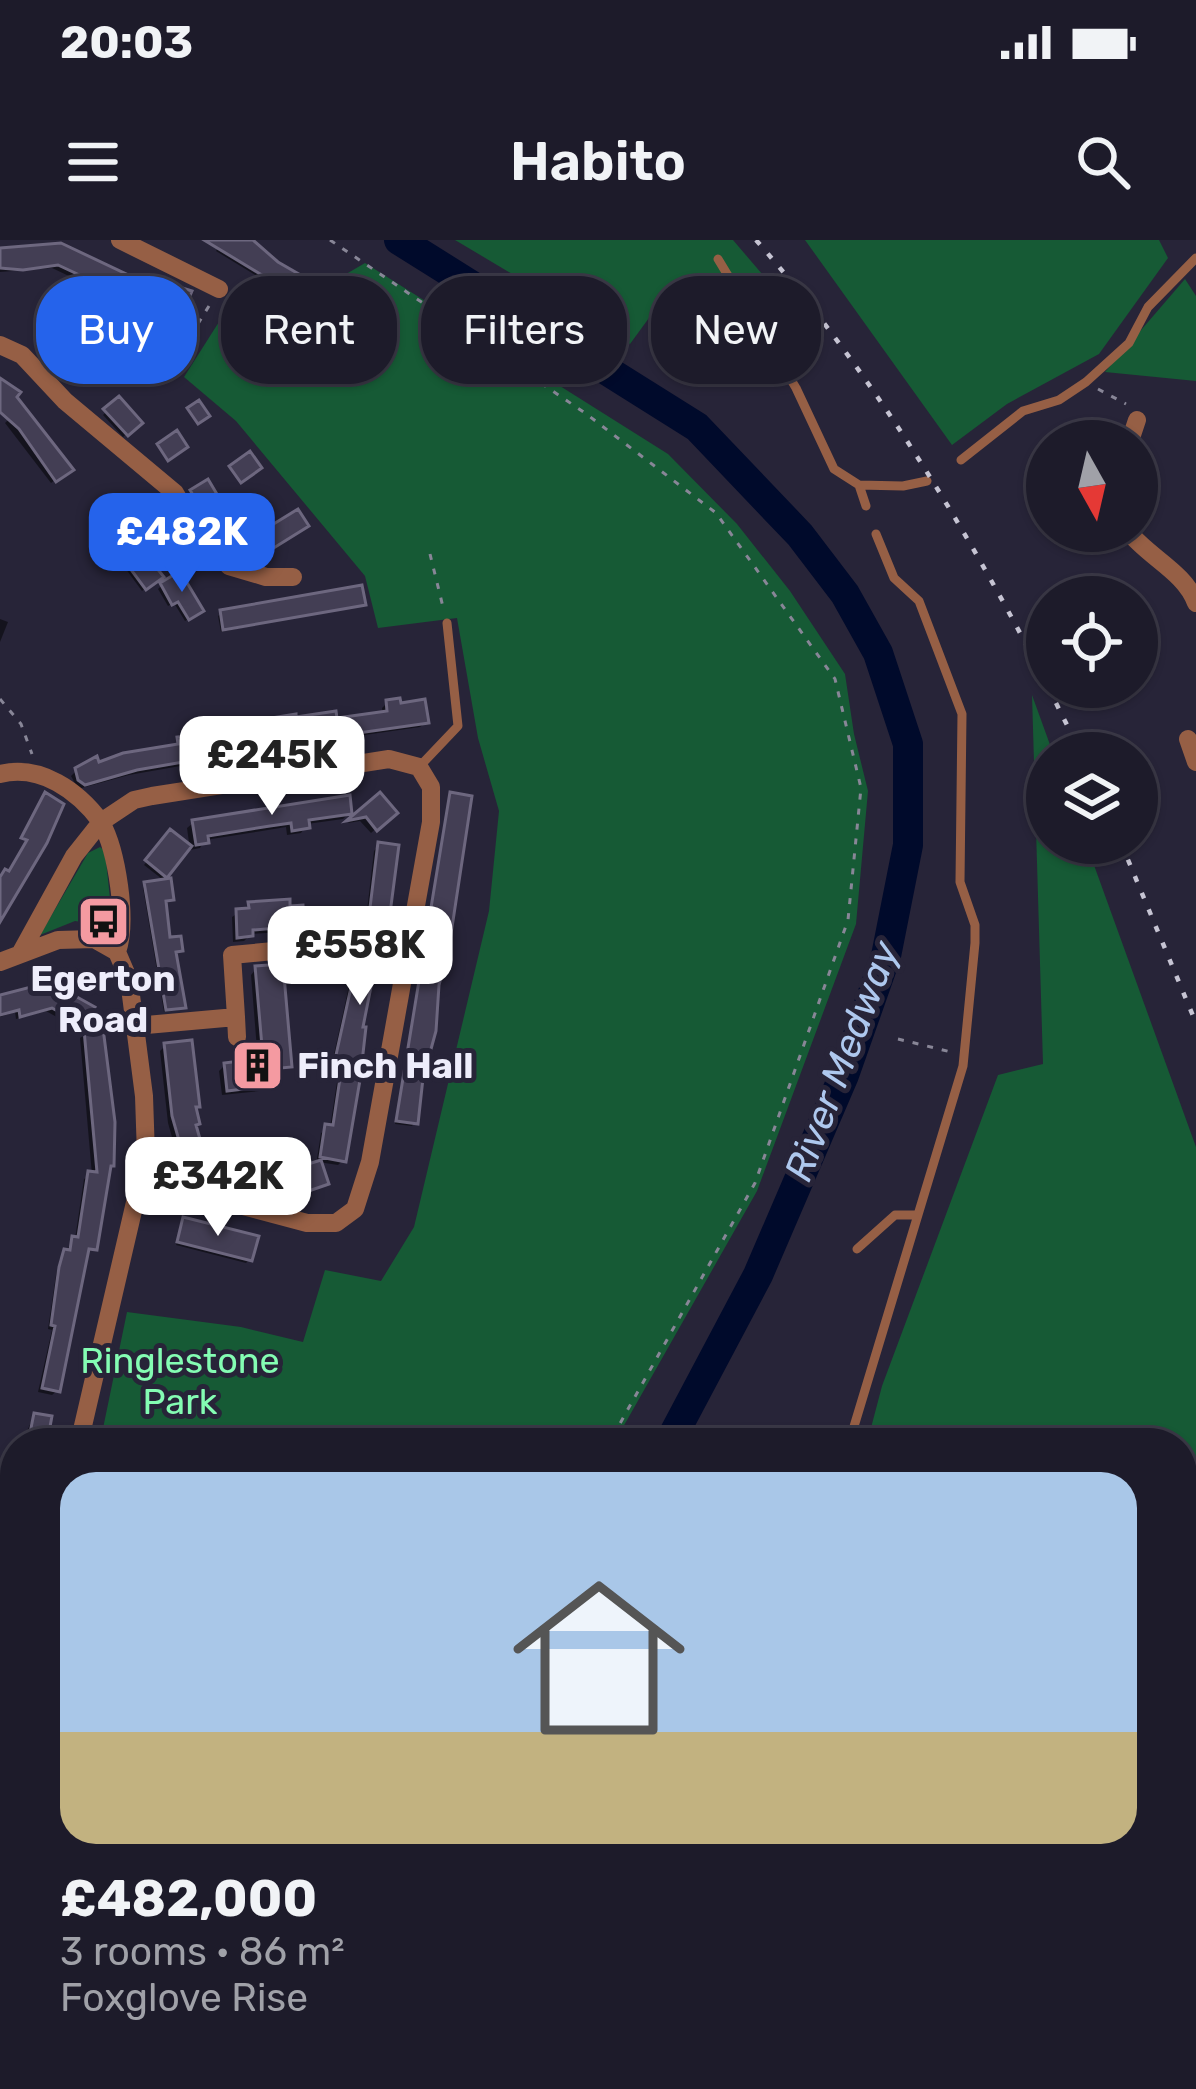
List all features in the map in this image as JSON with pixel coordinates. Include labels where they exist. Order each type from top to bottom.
[{"type":"street","points":[[120,240],[219,289]]},
{"type":"street","points":[[0,346],[22,355],[65,401],[175,493],[200,536],[229,566],[266,577],[293,577]]},
{"type":"street","points":[[1147,552],[1194,591]]},
{"type":"street","points":[[20,954],[74,856],[101,822],[134,800],[388,759],[419,767],[430,787],[431,822],[370,1162],[355,1209],[336,1222],[308,1223],[142,1179]]},
{"type":"street","points":[[0,774],[40,775],[72,790],[101,822],[111,844],[122,935],[118,952],[129,980],[135,1026],[147,1132],[142,1179],[83,1428]]},
{"type":"street","points":[[0,962],[58,940],[82,938],[118,952]]},
{"type":"street","points":[[135,1026],[236,1027],[232,955],[295,949]]},
{"type":"lane","points":[[961,460],[1023,411],[1060,400],[1086,382],[1129,343],[1148,307],[1196,258]]},
{"type":"lane","points":[[718,259],[796,388],[834,469],[859,485],[894,487],[927,481]]},
{"type":"lane","points":[[859,485],[866,506]]},
{"type":"lane","points":[[854,1428],[965,1055],[976,931],[960,882],[962,714],[919,601],[894,578],[877,534]]},
{"type":"lane","points":[[419,767],[458,726],[447,623]]},
{"type":"lane","points":[[857,1249],[895,1215],[918,1215]]},
{"type":"path","points":[[330,240],[585,413],[716,513],[835,679],[861,788],[848,920],[755,1183],[617,1428]]},
{"type":"path","points":[[65,401],[95,350],[116,347],[174,368],[193,359],[196,327],[219,289]]},
{"type":"path","points":[[1086,382],[1126,404],[1137,420]]},
{"type":"path","points":[[430,554],[447,623]]},
{"type":"path","points":[[0,699],[21,724],[40,775]]},
{"type":"path","points":[[898,1039],[965,1055]]},
{"type":"green space","points":[[455,240],[733,240],[764,276],[651,276],[651,315],[630,344],[627,276],[516,276]]},
{"type":"green space","points":[[805,240],[1159,240],[1168,258],[1099,354],[1007,404],[952,445]]},
{"type":"green space","points":[[365,263],[386,276],[343,276]]},
{"type":"green space","points":[[1185,279],[1196,296],[1196,381],[1105,372]]},
{"type":"green space","name":"Ringlestone Park","points":[[397,283],[421,298],[421,384],[557,384],[668,454],[737,524],[790,591],[845,674],[868,791],[856,924],[757,1191],[623,1428],[103,1428],[127,1312],[241,1327],[303,1342],[325,1270],[381,1281],[414,1227],[489,911],[499,811],[478,738],[457,618],[378,628],[365,576],[236,421],[192,384],[197,384],[197,357],[221,319],[221,384],[397,384]]},
{"type":"green space","points":[[1032,708],[1037,708],[1045,732],[1033,732]]},
{"type":"green space","points":[[100,847],[105,851],[113,927],[75,921],[40,935],[88,853]]},
{"type":"green space","points":[[1037,864],[1094,864],[1196,1147],[1196,1428],[871,1428],[882,1386],[998,1075],[1043,1064]]},
{"type":"building","points":[[204,240],[253,240],[302,276],[264,276]]},
{"type":"building","points":[[61,243],[130,276],[82,276],[58,265],[0,268],[0,248]]},
{"type":"building","points":[[0,378],[21,392],[17,397],[74,470],[56,482],[19,429],[0,412]]},
{"type":"building","points":[[119,396],[143,423],[128,436],[103,409]]},
{"type":"building","points":[[199,400],[210,416],[198,424],[187,408]]},
{"type":"building","points":[[177,430],[188,447],[168,461],[157,444]]},
{"type":"building","points":[[250,451],[262,468],[241,483],[229,466]]},
{"type":"building","points":[[208,479],[234,523],[216,533],[190,490]]},
{"type":"building","points":[[298,509],[309,526],[256,559],[246,541]]},
{"type":"building","points":[[134,540],[164,577],[146,590],[118,552]]},
{"type":"building","points":[[180,571],[204,611],[189,620],[178,602],[172,605],[160,583]]},
{"type":"building","points":[[362,585],[366,605],[223,630],[220,610]]},
{"type":"building","points":[[400,698],[401,703],[425,699],[429,723],[217,753],[85,785],[75,768],[97,756],[99,762],[178,744],[177,737],[248,729],[247,722],[296,714],[336,711],[337,718],[387,711],[386,700]]},
{"type":"building","points":[[45,792],[64,804],[47,843],[0,922],[0,877],[5,869],[9,871],[27,840],[21,838]]},
{"type":"building","points":[[380,792],[398,813],[377,831],[366,817],[346,821]]},
{"type":"building","points":[[450,792],[472,796],[418,1124],[396,1121]]},
{"type":"building","points":[[350,795],[352,814],[309,820],[310,828],[292,831],[291,823],[270,826],[208,836],[209,843],[196,845],[192,820]]},
{"type":"building","points":[[170,829],[192,846],[167,878],[145,860]]},
{"type":"building","points":[[378,842],[399,845],[389,921],[384,921],[363,1027],[360,1080],[346,1162],[320,1157],[325,1124],[333,1125],[340,1078],[334,1077],[336,1055],[368,924]]},
{"type":"building","points":[[171,878],[174,900],[166,901],[170,937],[181,936],[183,951],[176,952],[186,1008],[166,1010],[144,882]]},
{"type":"building","points":[[290,899],[290,906],[303,905],[305,934],[290,935],[289,927],[253,930],[253,936],[237,938],[236,909],[249,908],[248,902]]},
{"type":"building","points":[[283,964],[292,1067],[280,1068],[281,1075],[275,1076],[278,1085],[227,1091],[224,1063],[263,1058],[255,966]]},
{"type":"building","points":[[50,982],[95,1007],[85,1026],[52,1008],[20,1017],[19,1010],[0,1015],[0,995]]},
{"type":"building","points":[[103,1028],[115,1122],[114,1166],[97,1250],[89,1249],[60,1392],[42,1388],[55,1326],[51,1325],[59,1267],[72,1236],[78,1237],[88,1171],[97,1172],[84,1030]]},
{"type":"building","points":[[192,1040],[200,1107],[196,1107],[200,1124],[196,1125],[202,1146],[182,1151],[172,1116],[164,1043]]},
{"type":"building","points":[[233,1152],[299,1167],[321,1160],[329,1184],[294,1196],[207,1173],[211,1154],[232,1159]]},
{"type":"building","points":[[183,1217],[259,1236],[252,1261],[177,1242]]},
{"type":"building","points":[[34,1413],[52,1416],[50,1428],[31,1428]]},
{"type":"waterway","name":"River Medway","points":[[399,240],[697,427],[800,535],[845,594],[878,653],[908,744],[908,845],[886,956],[844,1075],[758,1275],[677,1428]]},
{"type":"railway","points":[[756,240],[840,344],[915,453],[1026,645]]},
{"type":"railway","points":[[1058,708],[1070,732]]},
{"type":"railway","points":[[1130,864],[1196,1023]]},
{"type":"place","name":"Egerton Road","points":[[103,922]]},
{"type":"place","name":"Finch Hall","points":[[258,1065]]}]
